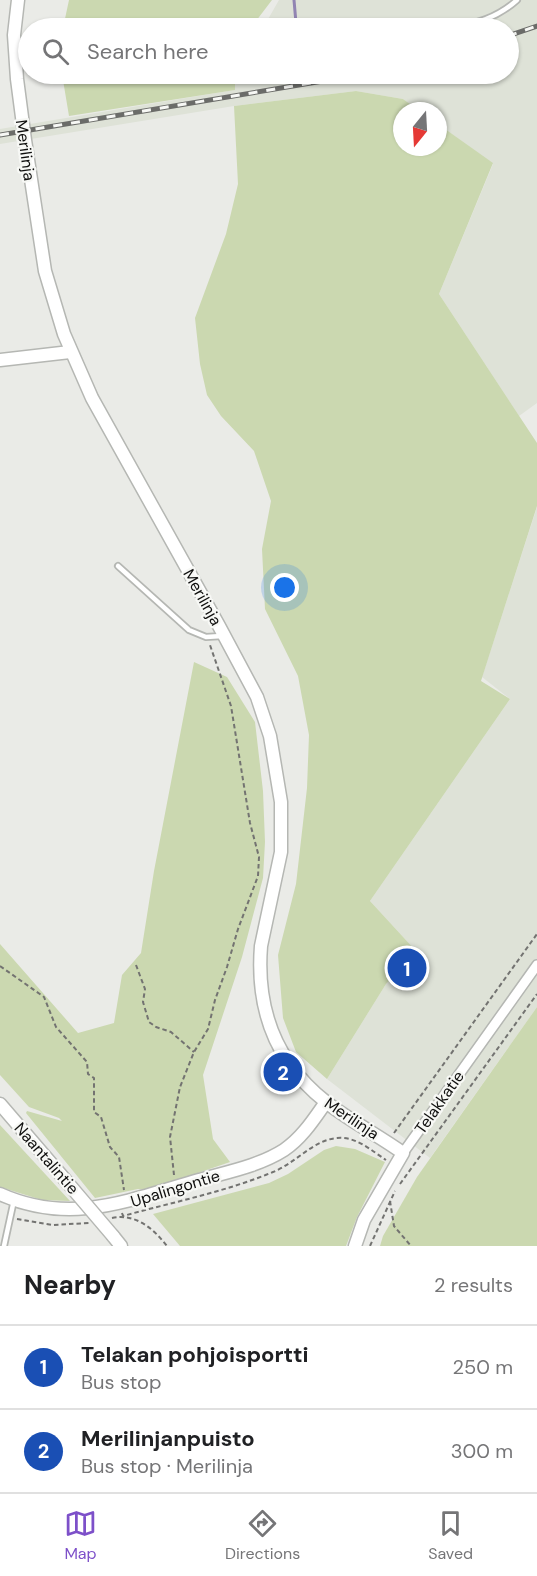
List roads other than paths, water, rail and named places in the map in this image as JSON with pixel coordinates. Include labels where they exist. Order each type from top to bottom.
[{"type":"street","name":"Merilinja","points":[[18,0],[14,35],[17,79],[38,232],[55,308],[70,352],[92,399],[256,697],[275,756],[282,802],[281,852],[261,946],[259,976],[261,995],[270,1028],[283,1054],[297,1074],[327,1102],[403,1153]]},
{"type":"street","points":[[0,360],[70,352]]},
{"type":"street","name":"Telakkatie","points":[[355,1246],[364,1220],[403,1153],[533,978],[537,965]]},
{"type":"street","name":"Upalingontie","points":[[0,1194],[14,1200],[61,1210],[121,1204],[246,1166],[282,1151],[301,1135],[327,1102]]},
{"type":"street","name":"Naantalintie","points":[[0,1104],[117,1241]]},
{"type":"lane","points":[[489,18],[506,10],[517,0]]},
{"type":"lane","points":[[118,566],[189,630],[206,637],[224,636]]},
{"type":"lane","points":[[4,1246],[14,1200]]},
{"type":"waterway","points":[[294,0],[296,18]]},
{"type":"railway","points":[[519,32],[537,26]]},
{"type":"railway","points":[[0,135],[305,84]]},
{"type":"place","name":"Telakan pohjoisportti","points":[[407,968]]},
{"type":"place","name":"Merilinjanpuisto","points":[[283,1072]]}]
